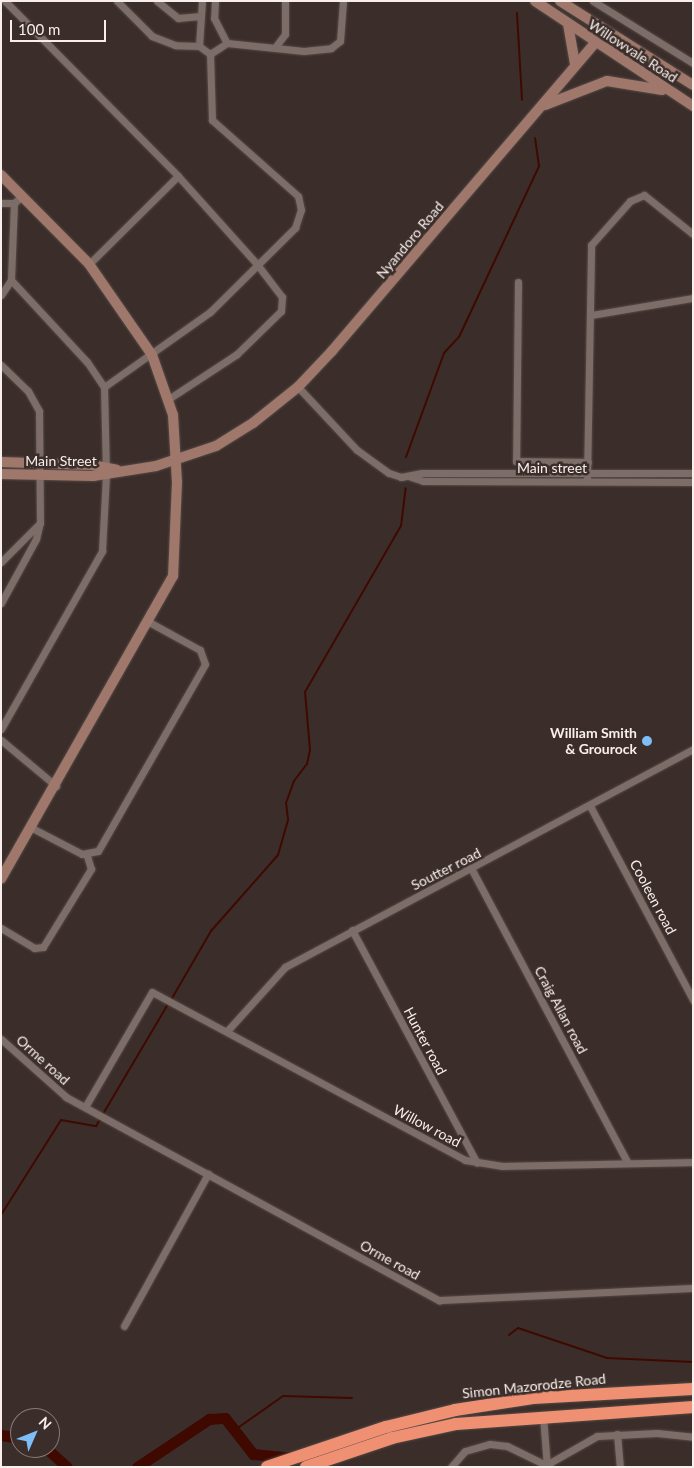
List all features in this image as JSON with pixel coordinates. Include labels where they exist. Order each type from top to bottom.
[{"type":"highway","name":"Simon Mazorodze Road","points":[[267,1467],[424,1416],[494,1403],[693,1389]]},
{"type":"highway","points":[[306,1467],[392,1438],[440,1428],[543,1416],[693,1407]]},
{"type":"street","points":[[5,1],[178,176],[256,263],[282,297],[281,311],[220,368],[170,398]]},
{"type":"street","points":[[117,1],[152,36],[175,45],[199,46],[210,54]]},
{"type":"street","points":[[157,1],[178,18],[201,16]]},
{"type":"street","points":[[199,46],[202,1]]},
{"type":"street","points":[[215,1],[214,18],[226,42]]},
{"type":"street","points":[[276,46],[285,34],[285,1]]},
{"type":"street","points":[[210,54],[226,42],[276,46],[304,51],[331,48],[340,41],[343,1]]},
{"type":"street","name":"Willowvale Road","points":[[535,1],[594,43],[693,106]]},
{"type":"street","name":"Willowvale Road","points":[[560,1],[693,85]]},
{"type":"street","points":[[593,1],[693,63]]},
{"type":"street","points":[[568,24],[575,64]]},
{"type":"street","name":"Nyandoro Road","points":[[216,446],[298,388],[605,31]]},
{"type":"street","points":[[104,387],[152,355],[210,312],[256,263],[295,228],[300,202],[216,127],[210,114],[210,54]]},
{"type":"street","points":[[542,106],[607,81],[671,92]]},
{"type":"street","points":[[1,175],[18,200],[89,264],[152,355],[170,398],[177,460],[176,565],[149,622],[57,786],[1,880]]},
{"type":"street","points":[[89,264],[178,176]]},
{"type":"street","points":[[587,481],[591,314],[589,251],[595,238],[636,197],[648,196],[693,234]]},
{"type":"street","points":[[1,203],[18,200]]},
{"type":"street","points":[[1,295],[11,280],[18,200]]},
{"type":"street","points":[[1,729],[102,551],[106,471],[104,387],[87,362],[11,280]]},
{"type":"street","points":[[518,282],[516,460],[588,462]]},
{"type":"street","points":[[591,314],[693,298]]},
{"type":"street","points":[[1,364],[28,391],[39,411],[40,463],[40,522],[36,539],[1,603]]},
{"type":"street","name":"Main street","points":[[298,388],[357,450],[389,474],[411,477],[422,481],[693,482]]},
{"type":"street","name":"Main Street","points":[[1,474],[40,476],[120,470],[177,460],[216,446]]},
{"type":"street","name":"Main Street","points":[[1,462],[40,463],[106,471]]},
{"type":"street","name":"Main street","points":[[411,477],[422,473],[693,474]]},
{"type":"street","points":[[1,562],[40,522]]},
{"type":"street","points":[[87,856],[101,846],[205,664],[200,650],[149,622]]},
{"type":"street","points":[[1,740],[57,786]]},
{"type":"street","name":"Soutter road","points":[[227,1032],[275,975],[352,930],[472,870],[693,749]]},
{"type":"street","name":"Cooleen road","points":[[590,806],[693,1000]]},
{"type":"street","points":[[1,928],[34,948],[43,948],[91,869],[87,856],[32,828]]},
{"type":"street","name":"Craig Allan road","points":[[472,870],[627,1162]]},
{"type":"street","name":"Hunter road","points":[[352,930],[477,1163]]},
{"type":"street","name":"Willow road","points":[[85,1107],[152,992],[452,1155],[477,1163],[503,1166],[693,1162]]},
{"type":"street","name":"Orme road","points":[[2,1043],[51,1086],[85,1107],[439,1300],[693,1288]]},
{"type":"street","points":[[124,1326],[208,1174]]},
{"type":"street","points":[[543,1416],[546,1466]]},
{"type":"street","points":[[546,1466],[597,1436],[657,1433],[693,1437]]},
{"type":"street","points":[[617,1434],[620,1467]]},
{"type":"street","points":[[451,1467],[465,1451],[490,1444],[507,1446],[546,1466]]},
{"type":"waterway","points":[[517,13],[522,100]]},
{"type":"waterway","points":[[406,457],[444,353],[459,337],[539,166],[535,138]]},
{"type":"waterway","points":[[171,1000],[211,931],[278,855],[288,819],[286,803],[294,781],[307,764],[310,750],[305,692],[401,526],[406,488]]},
{"type":"waterway","points":[[103,1114],[168,1004]]},
{"type":"waterway","points":[[1,1215],[61,1120],[96,1126],[101,1118]]},
{"type":"waterway","points":[[509,1335],[518,1328],[607,1358],[693,1362]]},
{"type":"waterway","points":[[232,1432],[283,1396],[352,1398]]},
{"type":"waterway","points":[[137,1467],[209,1419],[225,1418],[253,1454],[293,1458]]},
{"type":"waterway","points":[[1,1435],[10,1436]]},
{"type":"waterway","points":[[57,1458],[67,1467]]},
{"type":"place","name":"William Smith & Grourock","points":[[647,741]]}]
